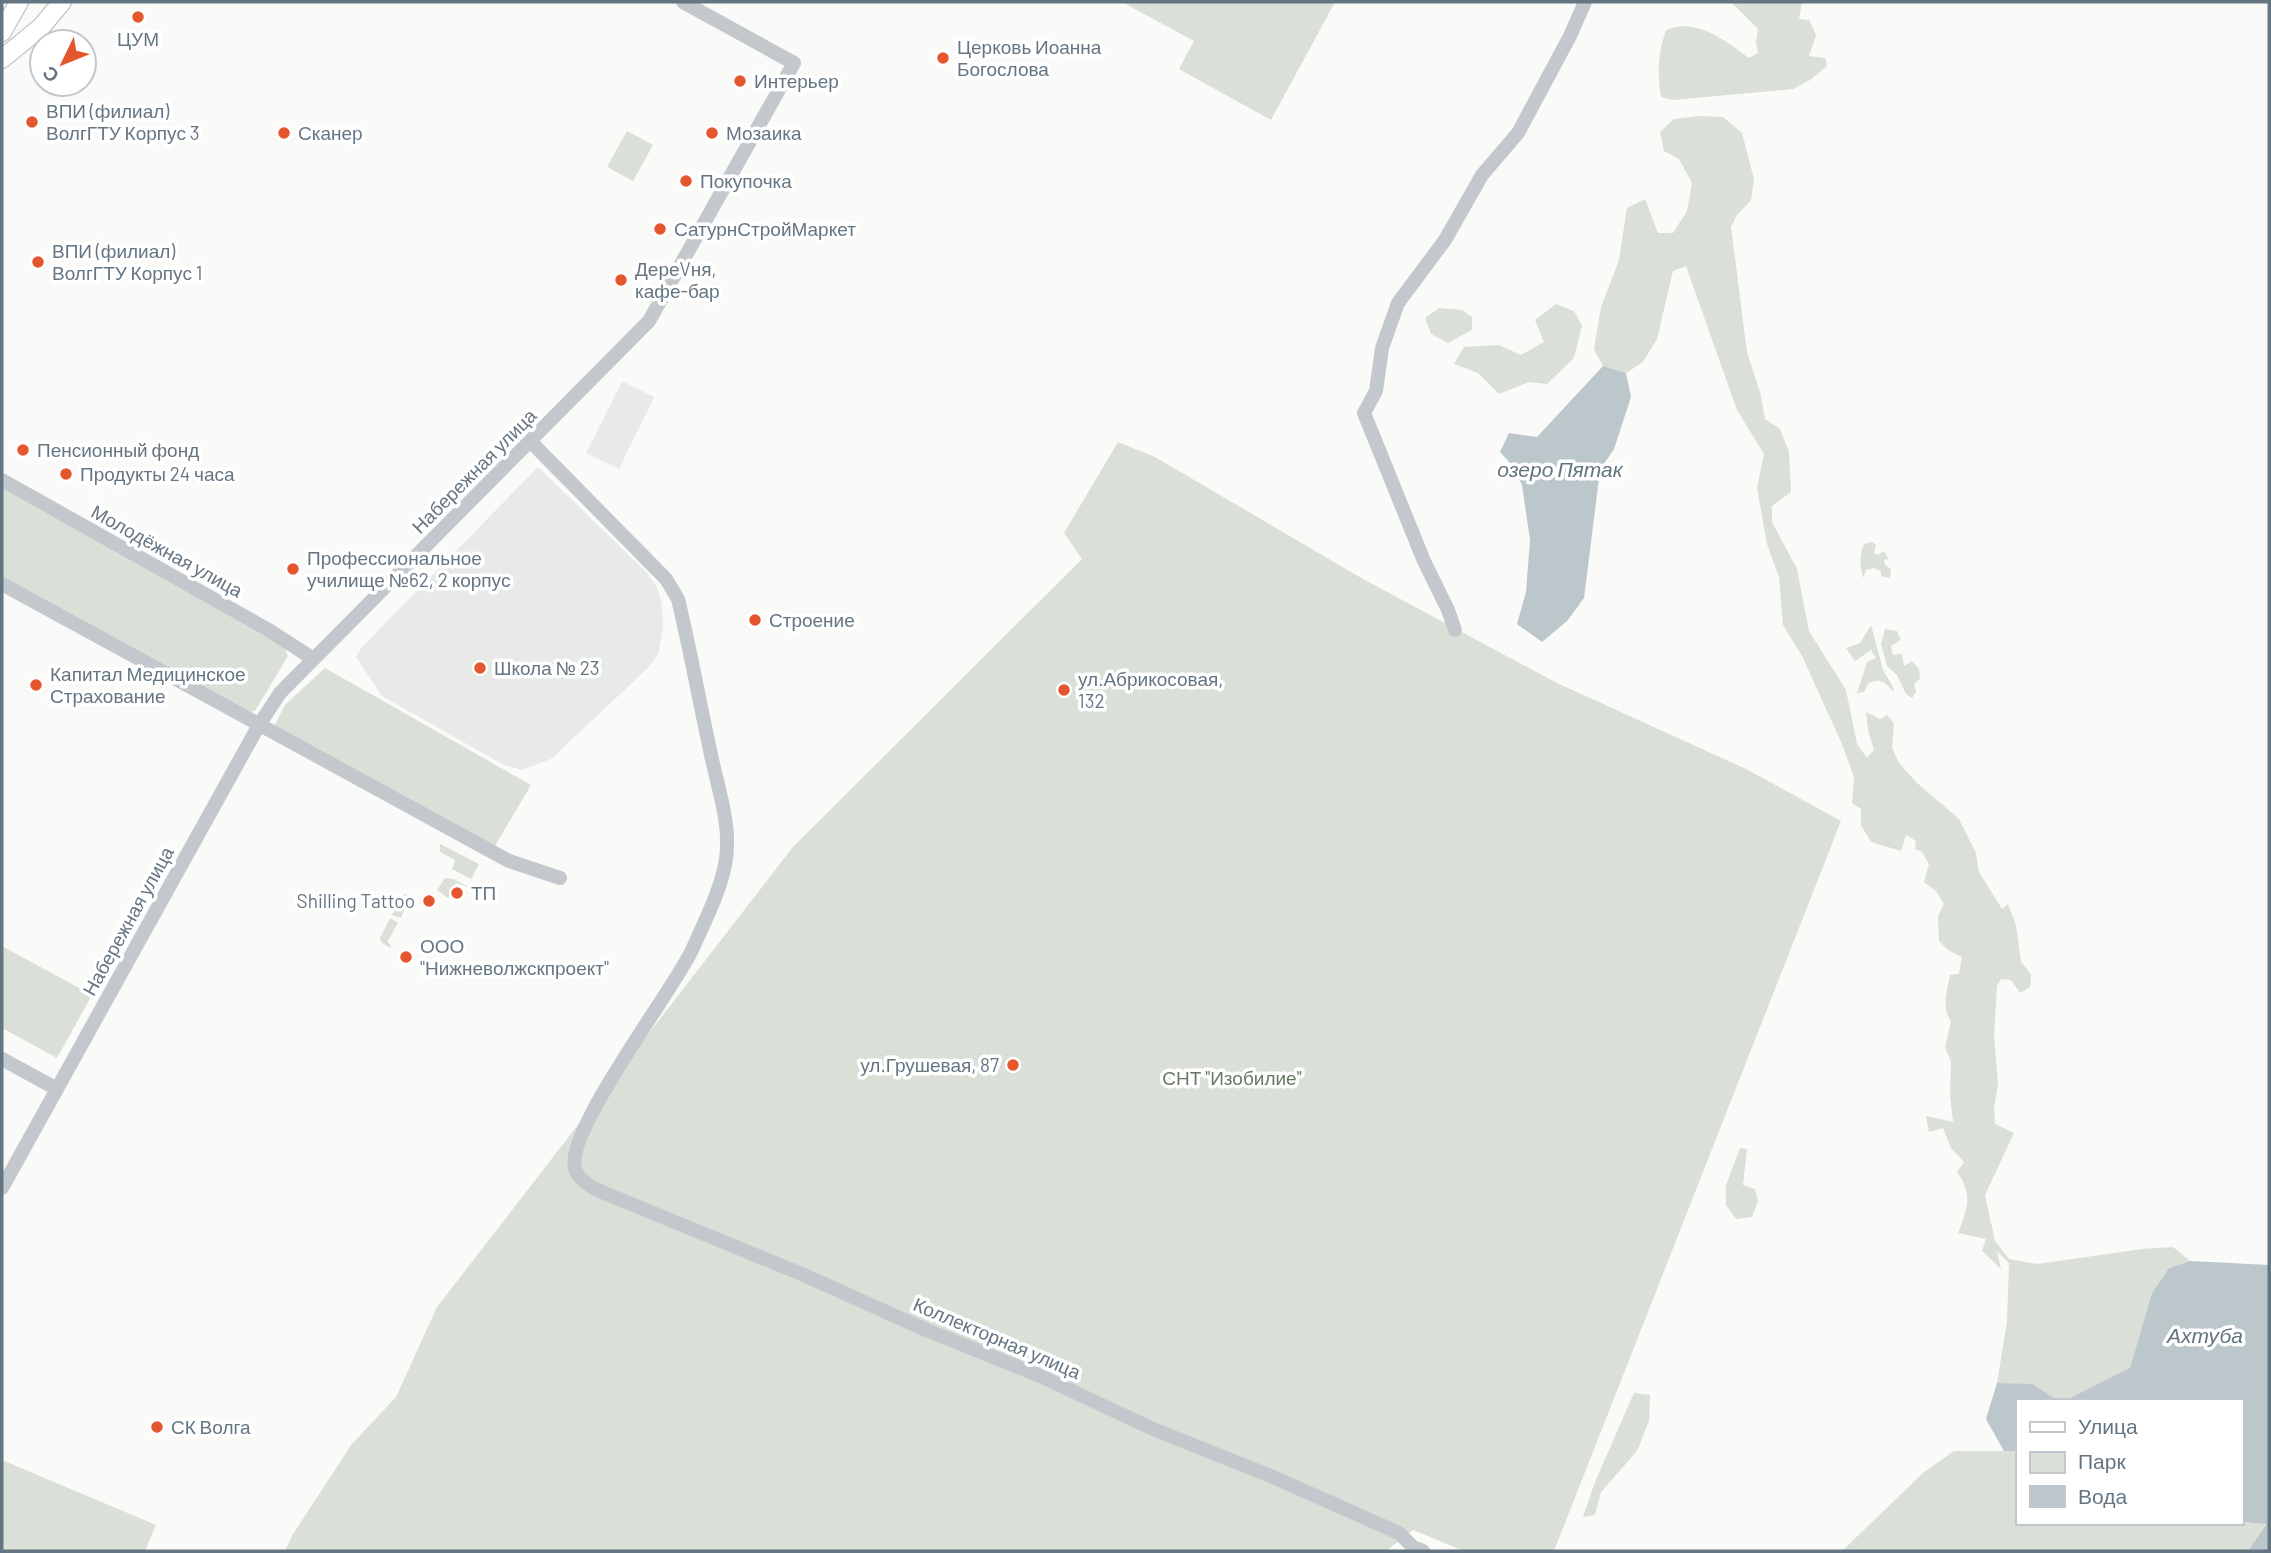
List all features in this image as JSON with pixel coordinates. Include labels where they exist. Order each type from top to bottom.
[{"type":"main road","points":[[2,32],[19,2]]},
{"type":"main road","points":[[2,58],[41,27],[62,2]]},
{"type":"street","name":"Набережная улица","points":[[2,1188],[258,725],[280,693],[649,321],[794,63],[683,2]]},
{"type":"street","points":[[1455,630],[1364,413],[1376,391],[1382,348],[1398,303],[1445,240],[1482,175],[1518,133],[1570,36],[1585,2]]},
{"type":"street","name":"Коллекторная улица","points":[[531,442],[666,579],[678,598],[727,839],[720,883],[690,954],[597,1103],[580,1137],[574,1161],[575,1171],[590,1186],[602,1192],[804,1275],[924,1329],[1040,1376],[1153,1429],[1273,1477],[1399,1533],[1416,1550]]},
{"type":"street","name":"Молодёжная улица","points":[[2,480],[267,629],[312,658]]},
{"type":"street","points":[[2,584],[509,861],[560,878]]},
{"type":"street","points":[[2,1059],[57,1089]]},
{"type":"shaded area","points":[[622,381],[654,397],[619,469],[586,453]]},
{"type":"shaded area","points":[[538,467],[646,572],[657,587],[662,604],[663,627],[659,652],[649,667],[551,759],[522,770],[504,765],[382,696],[356,657],[362,647]]},
{"type":"green space","points":[[1122,2],[1335,2],[1271,120],[1179,69],[1194,41]]},
{"type":"green space","points":[[1731,2],[1802,2],[1799,19],[1809,20],[1816,35],[1809,56],[1825,58],[1827,66],[1793,89],[1673,100],[1661,97],[1659,64],[1666,30],[1689,26],[1699,28],[1720,38],[1749,58],[1758,53],[1758,29]]},
{"type":"green space","points":[[1723,117],[1742,133],[1754,179],[1751,200],[1737,215],[1731,227],[1747,352],[1761,396],[1765,419],[1780,429],[1789,452],[1791,492],[1772,506],[1772,522],[1797,569],[1809,631],[1846,690],[1857,744],[1867,758],[1874,750],[1866,712],[1880,719],[1887,715],[1894,723],[1892,748],[1899,763],[1916,782],[1959,819],[1976,853],[1979,872],[2002,909],[2008,904],[2016,925],[2021,962],[2031,974],[2030,987],[2020,993],[2011,980],[2001,979],[1997,986],[1994,1036],[1998,1083],[1994,1108],[1995,1124],[2014,1133],[1985,1195],[1995,1241],[2009,1259],[2037,1264],[2173,1247],[2190,1261],[2169,1268],[2152,1293],[2130,1369],[2068,1399],[2056,1399],[2032,1385],[1997,1383],[2007,1322],[2009,1263],[1997,1251],[2001,1269],[1982,1251],[1986,1239],[1958,1233],[1967,1201],[1965,1187],[1957,1172],[1964,1162],[1951,1148],[1943,1128],[1929,1132],[1926,1116],[1953,1122],[1951,1061],[1945,1048],[1951,1021],[1946,1010],[1946,999],[1950,975],[1959,974],[1962,957],[1948,950],[1939,941],[1938,916],[1944,904],[1936,891],[1924,882],[1929,864],[1922,852],[1915,849],[1916,841],[1906,835],[1901,851],[1871,842],[1861,825],[1861,809],[1852,803],[1854,777],[1842,744],[1802,656],[1783,625],[1779,577],[1767,544],[1757,488],[1764,454],[1737,410],[1686,266],[1673,271],[1657,339],[1643,362],[1626,373],[1603,366],[1594,349],[1601,307],[1619,260],[1627,208],[1645,199],[1658,233],[1673,233],[1687,211],[1692,183],[1679,159],[1664,151],[1660,132],[1674,119]]},
{"type":"green space","points":[[627,131],[653,145],[633,181],[607,167]]},
{"type":"green space","points":[[1556,304],[1574,311],[1582,326],[1574,358],[1547,384],[1529,382],[1499,394],[1478,373],[1454,364],[1464,347],[1499,345],[1521,355],[1544,342],[1535,320]]},
{"type":"green space","points":[[1439,308],[1462,310],[1472,317],[1472,330],[1448,343],[1431,334],[1425,318]]},
{"type":"green space","name":"СНТ \"Изобилие\"","points":[[1118,442],[1155,457],[1363,579],[1557,683],[1746,769],[1841,821],[1554,1551],[1464,1551],[1413,1530],[1386,1551],[285,1551],[293,1534],[352,1444],[396,1397],[437,1307],[793,847],[1082,559],[1064,533]]},
{"type":"green space","points":[[2,486],[282,642],[288,656],[255,711],[243,712],[2,582]]},
{"type":"green space","points":[[1872,542],[1876,545],[1874,553],[1878,555],[1884,551],[1889,559],[1884,560],[1885,565],[1891,569],[1890,578],[1881,576],[1881,571],[1874,568],[1866,570],[1863,578],[1861,553],[1864,544]]},
{"type":"green space","points":[[1871,625],[1883,670],[1894,692],[1885,683],[1876,681],[1868,684],[1864,692],[1857,693],[1867,662],[1876,658],[1871,650],[1855,661],[1846,648],[1860,643]]},
{"type":"green space","points":[[1885,629],[1897,631],[1901,640],[1891,646],[1893,655],[1902,654],[1904,666],[1912,661],[1919,669],[1920,679],[1914,684],[1916,692],[1912,698],[1906,694],[1897,675],[1887,666],[1881,644]]},
{"type":"green space","points":[[325,668],[531,785],[495,846],[274,727],[285,705]]},
{"type":"green space","points":[[440,844],[479,864],[471,879],[452,869],[455,860],[440,852]]},
{"type":"green space","points":[[445,878],[469,887],[456,883],[448,898],[437,890]]},
{"type":"green space","points":[[411,895],[401,918],[392,915],[402,896]]},
{"type":"green space","points":[[390,918],[398,923],[387,942],[391,945],[390,948],[381,942],[380,938]]},
{"type":"green space","points":[[2,946],[92,995],[57,1058],[2,1028]]},
{"type":"green space","points":[[1740,1148],[1747,1149],[1743,1185],[1755,1189],[1758,1201],[1752,1217],[1736,1219],[1726,1205],[1726,1185]]},
{"type":"green space","points":[[1634,1393],[1650,1395],[1649,1421],[1637,1451],[1601,1492],[1595,1515],[1583,1517],[1595,1482]]},
{"type":"green space","points":[[1954,1451],[2016,1451],[2016,1525],[2266,1523],[2248,1551],[1842,1551],[1923,1473]]},
{"type":"green space","points":[[2,1460],[156,1525],[145,1551],[2,1551]]},
{"type":"water","name":"озеро Пятак","points":[[1603,366],[1626,373],[1631,397],[1614,449],[1600,470],[1584,598],[1567,621],[1542,642],[1517,624],[1526,592],[1530,540],[1522,485],[1512,465],[1500,452],[1509,433],[1537,437]]},
{"type":"water","name":"Ахтуба","points":[[2190,1261],[2269,1265],[2269,1551],[2248,1551],[2266,1524],[2243,1522],[2243,1399],[2068,1399],[2130,1368],[2152,1293],[2169,1268]]},
{"type":"water","points":[[1997,1383],[2032,1384],[2056,1399],[2016,1399],[2016,1451],[2004,1451],[1986,1419]]},
{"type":"place","name":"ЦУМ","points":[[138,17]]},
{"type":"place","name":"Церковь Иоанна Богослова","points":[[943,58]]},
{"type":"place","name":"Интерьер","points":[[740,81]]},
{"type":"place","name":"ВПИ (филиал) ВолгГТУ Корпус 3","points":[[32,122]]},
{"type":"place","name":"Сканер","points":[[284,133]]},
{"type":"place","name":"Мозаика","points":[[712,133]]},
{"type":"place","name":"Покупочка","points":[[686,181]]},
{"type":"place","name":"СатурнСтройМаркет","points":[[660,229]]},
{"type":"place","name":"ВПИ (филиал) ВолгГТУ Корпус 1","points":[[38,262]]},
{"type":"place","name":"ДереVня, кафе-бар","points":[[621,280]]},
{"type":"place","name":"Пенсионный фонд","points":[[23,450]]},
{"type":"place","name":"Продукты 24 часа","points":[[66,474]]},
{"type":"place","name":"Профессиональное училище №62, 2 корпус","points":[[293,569]]},
{"type":"place","name":"Строение","points":[[755,620]]},
{"type":"place","name":"Школа № 23","points":[[480,668]]},
{"type":"place","name":"Капитал Медицинское Страхование","points":[[36,685]]},
{"type":"place","name":"ул.Абрикосовая, 132","points":[[1064,690]]},
{"type":"place","name":"ТП","points":[[457,893]]},
{"type":"place","name":"Shilling Tattoo","points":[[429,901]]},
{"type":"place","name":"ООО \"Нижневолжскпроект\"","points":[[406,957]]},
{"type":"place","name":"ул.Грушевая, 87","points":[[1013,1065]]},
{"type":"place","name":"СК Волга","points":[[157,1427]]}]
